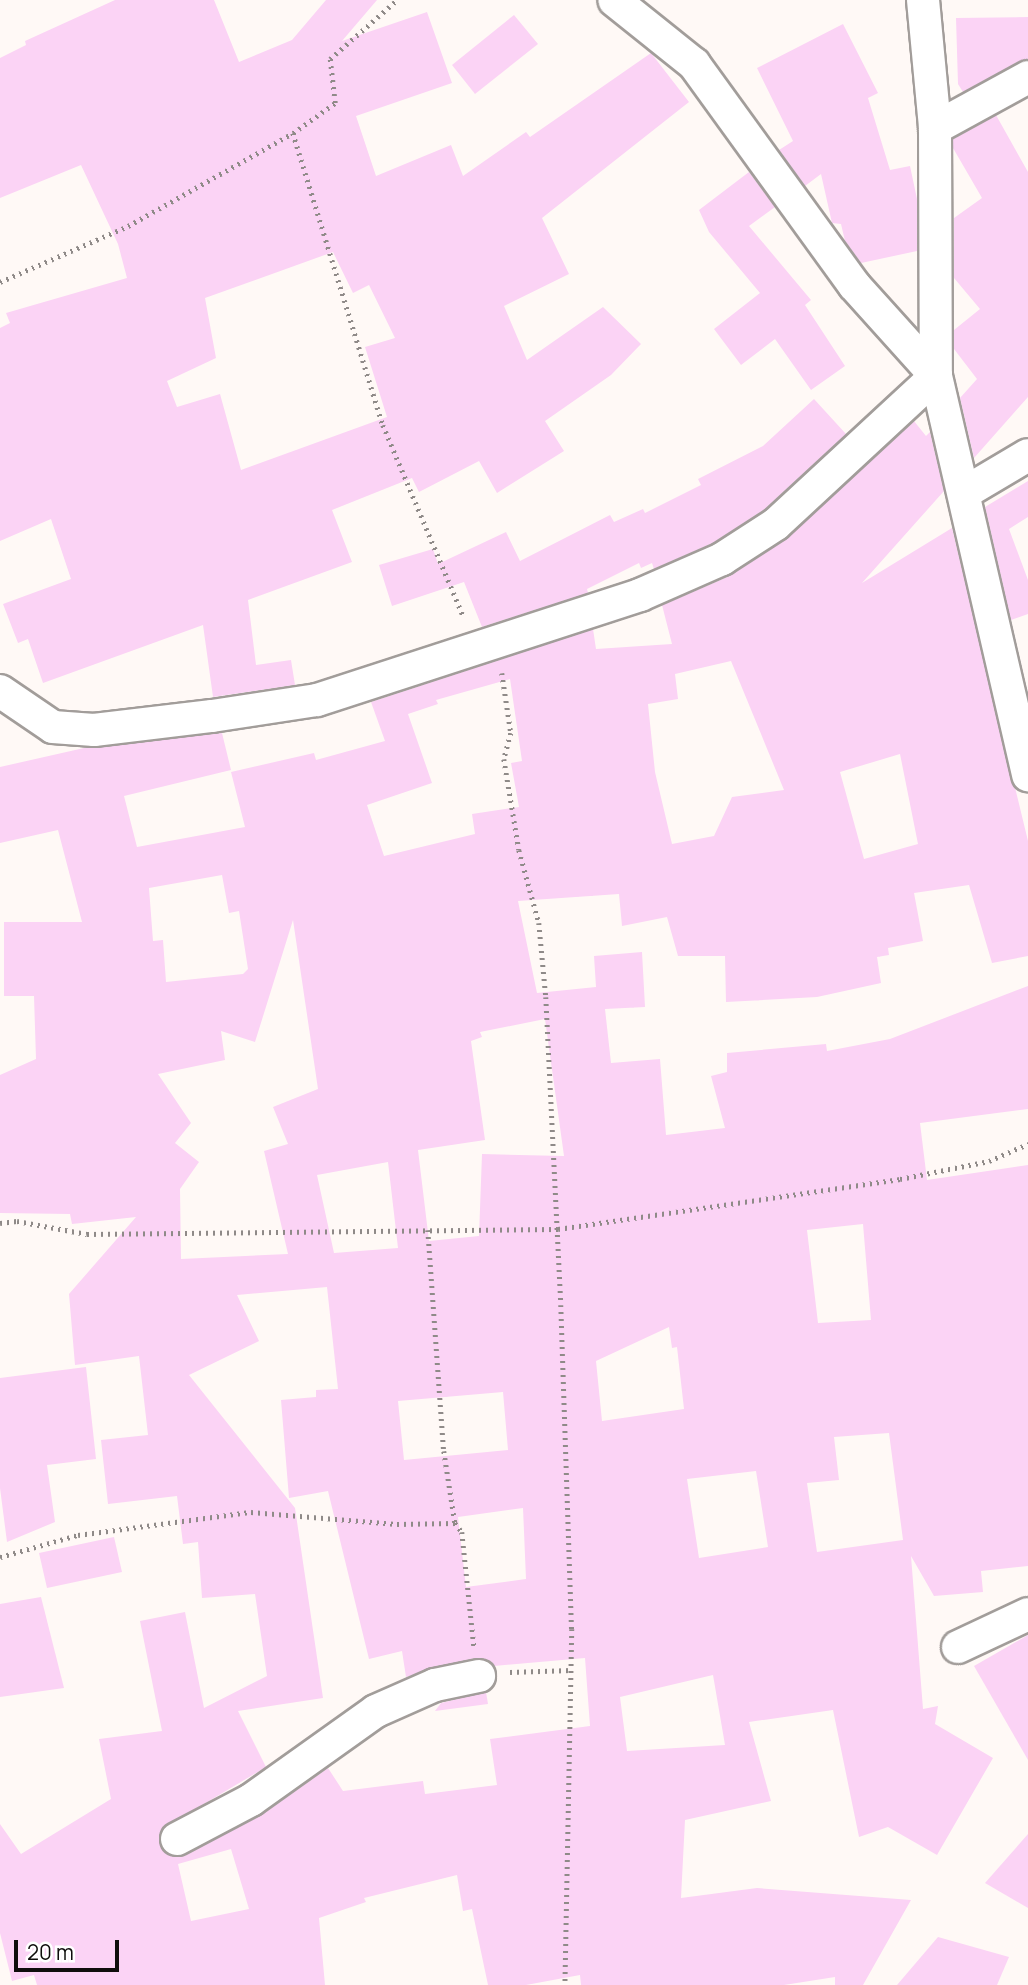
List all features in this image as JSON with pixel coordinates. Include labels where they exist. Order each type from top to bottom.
[{"type":"street","points":[[614,0],[694,64],[854,285],[936,376]]},
{"type":"street","points":[[923,0],[935,128],[936,376],[1026,766]]},
{"type":"street","points":[[935,128],[1028,77]]},
{"type":"street","points":[[0,691],[53,727],[94,730],[317,700],[640,595],[722,559],[776,524],[816,490],[936,376]]},
{"type":"street","points":[[964,493],[1028,455]]},
{"type":"street","points":[[958,1647],[1028,1614]]},
{"type":"street","points":[[177,1839],[251,1800],[376,1710],[435,1685],[479,1676]]},
{"type":"path","points":[[0,282],[128,226],[293,134],[335,103],[330,59],[397,0]]},
{"type":"path","points":[[293,134],[383,425],[468,632],[496,642],[511,733],[504,759],[513,821],[539,923],[558,1229],[572,1670],[565,1985]]},
{"type":"path","points":[[0,1223],[17,1221],[87,1234],[558,1229],[900,1179],[989,1161],[1028,1144]]},
{"type":"path","points":[[428,1230],[444,1451],[456,1523],[462,1532],[479,1676],[572,1670]]},
{"type":"path","points":[[0,1557],[78,1535],[251,1512],[397,1524],[456,1523]]},
{"type":"building","points":[[115,0],[214,0],[239,62],[292,40],[326,0],[377,0],[342,41],[427,12],[452,83],[356,116],[376,176],[451,145],[463,176],[526,132],[530,137],[651,53],[689,102],[542,218],[569,274],[504,306],[527,360],[603,307],[641,344],[611,375],[545,421],[564,451],[497,493],[479,461],[419,492],[412,478],[332,510],[352,562],[248,600],[256,665],[291,660],[295,685],[213,697],[203,625],[43,683],[28,639],[18,643],[3,604],[71,579],[51,519],[0,541],[0,328],[10,323],[6,313],[127,278],[118,244],[81,165],[0,198],[0,58],[26,45],[25,41]],"holes":[[[333,252],[353,293],[369,285],[395,338],[365,347],[387,417],[241,470],[220,394],[177,407],[167,381],[216,358],[205,298]]]},
{"type":"building","points":[[514,15],[538,44],[475,94],[452,65]]},
{"type":"building","points":[[1028,17],[1028,59],[963,92],[958,84],[956,18]]},
{"type":"building","points":[[843,24],[878,93],[868,98],[890,170],[910,166],[917,199],[917,251],[861,263],[845,241],[841,224],[832,223],[821,174],[805,186],[779,150],[793,141],[757,68]]},
{"type":"building","points":[[996,115],[1028,172],[1028,397],[974,458],[960,398],[977,379],[954,349],[954,330],[980,309],[954,278],[954,218],[982,198],[953,148],[953,139]]},
{"type":"building","points":[[749,172],[775,207],[749,226],[811,300],[805,305],[845,366],[811,390],[775,339],[741,365],[714,329],[760,293],[709,232],[699,210]]},
{"type":"building","points":[[814,399],[846,434],[765,509],[713,543],[654,569],[652,563],[641,568],[639,563],[587,589],[588,593],[482,627],[464,582],[392,606],[379,565],[433,549],[438,564],[506,532],[520,561],[610,515],[614,522],[643,509],[645,513],[701,485],[698,479],[763,446]]},
{"type":"building","points":[[914,421],[926,436],[930,432],[944,491],[862,583],[952,528],[1028,841],[1028,956],[992,963],[969,885],[914,893],[923,941],[888,948],[889,955],[877,957],[881,983],[817,997],[726,1002],[725,956],[678,956],[667,917],[622,926],[619,894],[518,901],[537,993],[596,987],[594,956],[642,952],[645,1007],[605,1009],[611,1063],[660,1059],[666,1135],[725,1128],[711,1076],[727,1072],[727,1053],[826,1044],[827,1051],[890,1039],[1028,986],[1028,1109],[920,1123],[927,1180],[1028,1165],[1028,1566],[981,1571],[983,1592],[934,1596],[911,1556],[923,1709],[938,1706],[935,1724],[993,1758],[937,1855],[888,1827],[859,1837],[833,1710],[749,1722],[771,1801],[685,1820],[681,1898],[757,1888],[911,1900],[863,1985],[835,1985],[835,1977],[784,1985],[581,1985],[580,1975],[526,1985],[488,1985],[472,1909],[463,1911],[457,1875],[364,1898],[366,1902],[319,1918],[325,1985],[37,1985],[34,1975],[12,1981],[0,1933],[0,1824],[21,1854],[111,1799],[99,1739],[162,1731],[140,1621],[185,1612],[204,1708],[267,1676],[255,1594],[202,1598],[198,1542],[183,1544],[177,1496],[108,1504],[101,1440],[148,1435],[139,1356],[75,1365],[69,1294],[136,1217],[72,1224],[70,1214],[0,1213],[0,1075],[36,1059],[34,996],[4,996],[4,922],[82,922],[58,830],[0,843],[0,767],[84,748],[222,733],[231,770],[124,796],[137,847],[245,827],[231,772],[314,753],[316,760],[385,741],[371,702],[593,629],[596,649],[672,644],[662,605],[730,576],[786,539]],"holes":[[[731,661],[784,790],[732,797],[714,836],[672,844],[655,772],[648,704],[678,699],[675,674]],[[510,679],[522,761],[511,763],[519,807],[472,814],[475,834],[384,856],[367,805],[432,783],[408,714],[438,704],[436,700]],[[900,754],[918,844],[864,859],[840,772]],[[222,875],[229,913],[239,911],[248,969],[243,974],[166,982],[163,940],[153,941],[149,888]],[[293,920],[318,1089],[273,1107],[288,1144],[264,1151],[288,1254],[181,1259],[180,1189],[199,1162],[175,1143],[191,1123],[158,1074],[225,1060],[221,1031],[255,1042]],[[545,1019],[564,1156],[482,1154],[479,1236],[429,1241],[418,1150],[485,1140],[471,1041],[482,1037],[480,1032]],[[388,1162],[398,1248],[334,1253],[317,1175]],[[863,1224],[871,1320],[818,1323],[807,1230]],[[327,1287],[338,1389],[316,1390],[316,1397],[281,1400],[289,1498],[328,1491],[369,1659],[402,1651],[406,1677],[475,1658],[494,1666],[585,1658],[590,1726],[490,1739],[497,1785],[425,1794],[423,1781],[343,1791],[328,1768],[260,1816],[176,1857],[161,1847],[162,1829],[266,1767],[238,1711],[323,1698],[295,1508],[189,1375],[259,1341],[237,1295]],[[669,1327],[672,1348],[677,1347],[684,1409],[602,1421],[596,1361]],[[503,1392],[508,1450],[404,1460],[398,1401]],[[889,1433],[903,1540],[817,1552],[807,1483],[839,1480],[834,1437]],[[756,1471],[768,1547],[699,1558],[687,1479]],[[523,1508],[526,1579],[466,1587],[458,1517]],[[713,1675],[725,1745],[627,1751],[620,1697]],[[231,1849],[249,1909],[191,1921],[178,1864]]]},
{"type":"building","points":[[1028,481],[1028,517],[1009,529],[1028,580],[1028,614],[1011,620],[985,507]]},
{"type":"building","points":[[86,1367],[96,1459],[47,1465],[55,1522],[7,1542],[0,1488],[0,1378]]},
{"type":"building","points":[[114,1537],[122,1572],[47,1588],[39,1553]]},
{"type":"building","points":[[41,1597],[64,1688],[0,1697],[0,1604]]},
{"type":"building","points":[[1028,1635],[1028,1760],[974,1666]]},
{"type":"building","points":[[486,1692],[488,1704],[435,1711],[441,1703]]},
{"type":"building","points":[[1028,1834],[1028,1908],[985,1883]]},
{"type":"building","points":[[938,1937],[1009,1957],[997,1985],[897,1985]]}]
